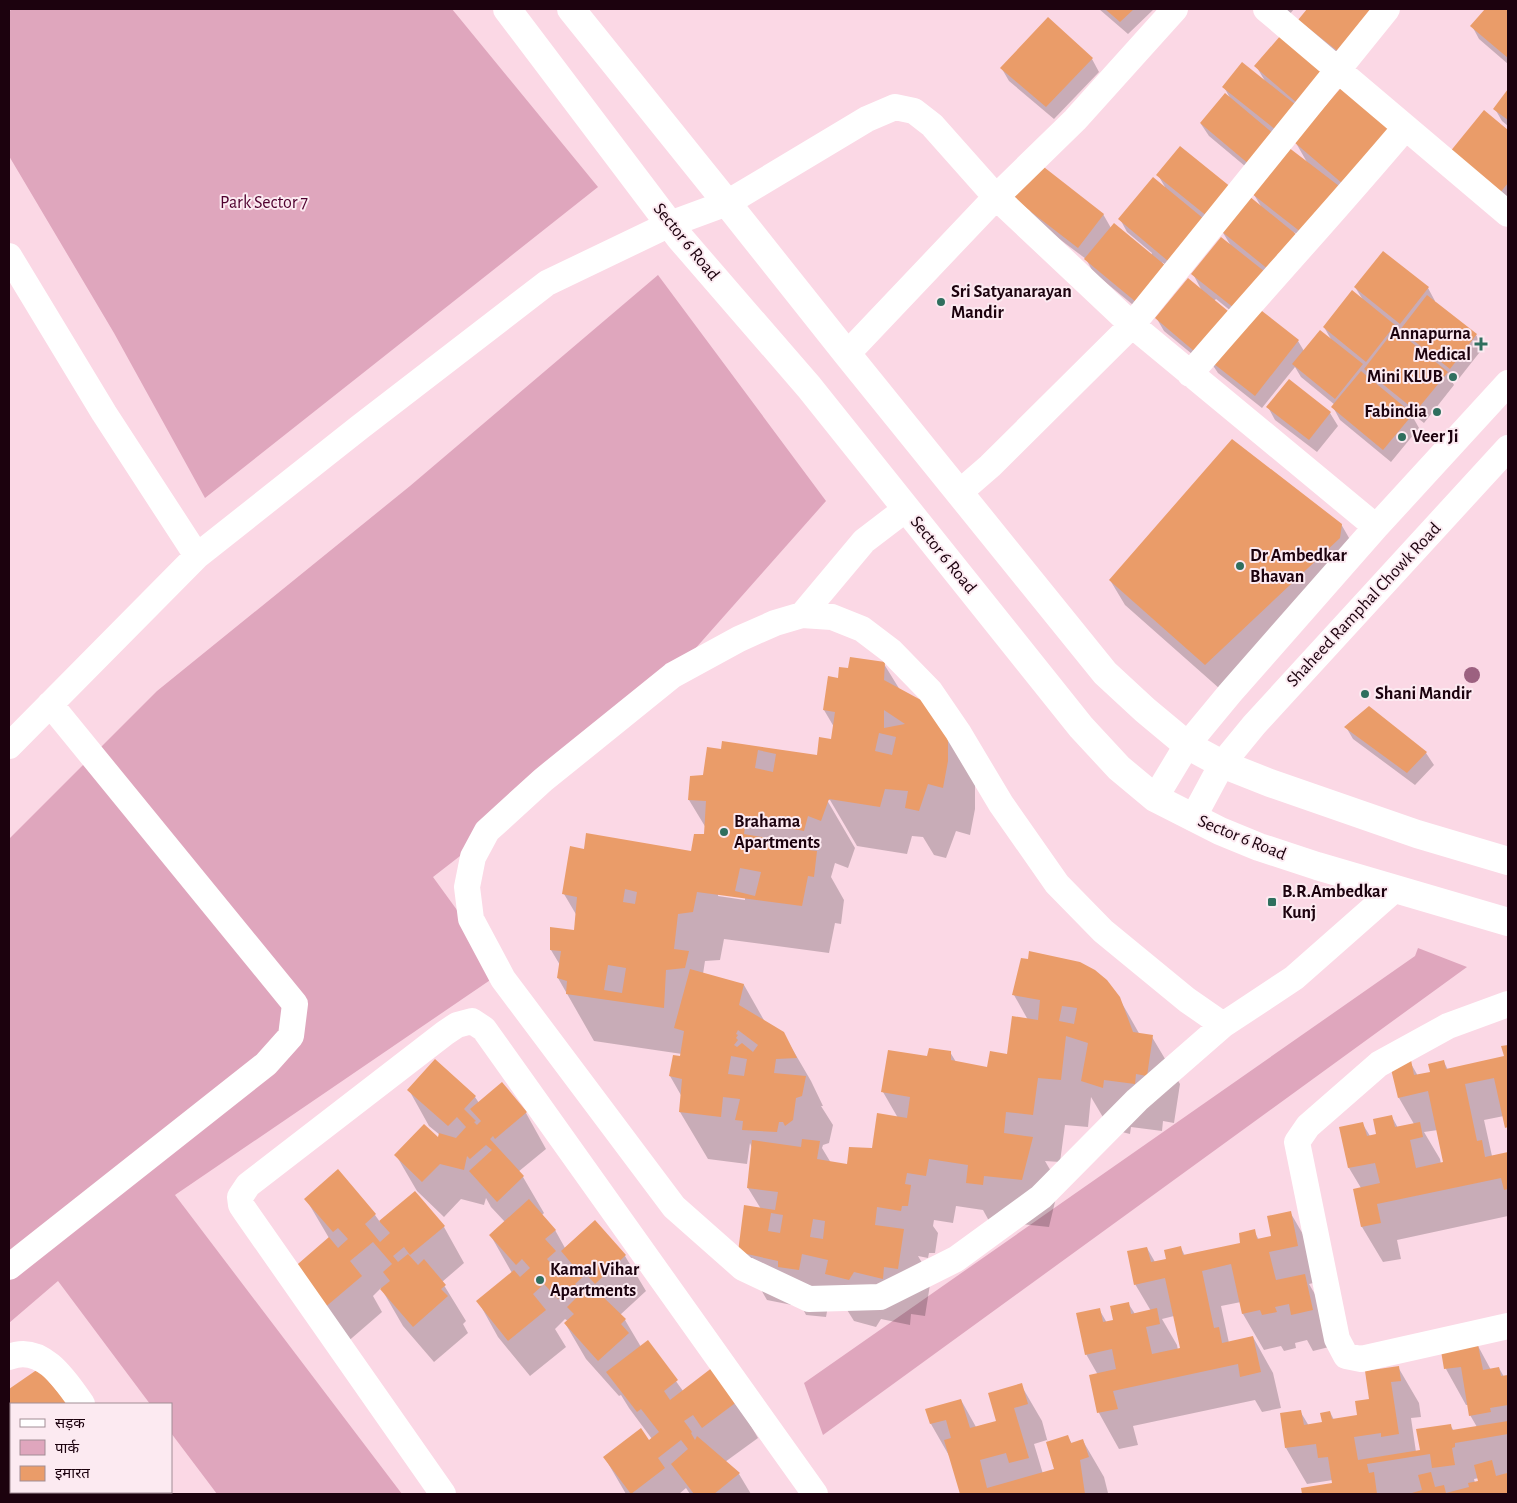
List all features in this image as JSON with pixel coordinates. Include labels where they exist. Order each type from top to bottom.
[{"type":"street","name":"Sector 6 Road","points":[[507,9],[670,224],[810,388],[1081,727],[1119,768],[1155,798],[1193,818],[1259,847],[1395,890],[1508,922]]},
{"type":"street","points":[[570,9],[1104,673],[1144,710],[1187,745],[1222,764],[1270,783],[1417,834],[1508,861]]},
{"type":"street","points":[[847,354],[996,197],[1076,120],[1175,9]]},
{"type":"street","points":[[1266,9],[1508,214]]},
{"type":"street","points":[[960,492],[1000,456],[1132,325],[1386,9]]},
{"type":"street","points":[[9,746],[197,556],[360,426],[547,283],[670,224],[727,203],[867,119],[895,107],[914,111],[932,125],[996,197],[1132,325],[1376,527]]},
{"type":"street","points":[[1190,374],[1258,295],[1329,218],[1406,128]]},
{"type":"street","points":[[9,256],[104,413],[197,556]]},
{"type":"street","points":[[1155,798],[1187,745],[1230,693],[1376,527],[1508,383]]},
{"type":"street","name":"Shaheed Ramphal Chowk Road","points":[[1193,818],[1222,764],[1254,725],[1508,448]]},
{"type":"street","points":[[802,615],[864,541],[906,509]]},
{"type":"street","points":[[1223,1025],[1187,1000],[1103,931],[1057,884],[1001,804],[958,732],[930,691],[891,651],[862,629],[832,617],[802,615],[775,623],[739,639],[673,675],[543,780],[487,831],[473,857],[466,886],[471,919],[503,980],[674,1206],[743,1268],[808,1299],[880,1297],[956,1259],[1041,1197],[1137,1100],[1223,1025],[1294,978],[1395,890]]},
{"type":"street","points":[[9,1267],[266,1064],[291,1036],[295,1004],[50,704]]},
{"type":"street","points":[[1508,1004],[1448,1026],[1379,1064],[1308,1126],[1297,1142],[1337,1339],[1346,1356],[1361,1360],[1508,1326]]},
{"type":"street","points":[[442,1494],[245,1211],[241,1205],[240,1197],[248,1185],[445,1033],[457,1025],[472,1021],[484,1029],[815,1494]]},
{"type":"street","points":[[9,1358],[16,1354],[36,1355],[61,1375],[81,1403]]},
{"type":"green space","name":"Park Sector 7","points":[[13,9],[452,9],[598,187],[205,498],[114,333],[9,156],[9,11]]},
{"type":"green space","points":[[658,275],[826,501],[625,728],[433,877],[502,972],[175,1195],[402,1494],[217,1494],[172,1434],[172,1403],[149,1403],[58,1281],[9,1323],[9,839],[157,691],[410,486]]},
{"type":"green space","points":[[1418,948],[1467,967],[823,1435],[804,1383],[1415,956]]},
{"type":"building","points":[[1105,9],[1134,9],[1120,22]]},
{"type":"building","points":[[1307,9],[1375,9],[1339,52],[1298,20]]},
{"type":"building","points":[[1485,9],[1508,9],[1508,58],[1470,26]]},
{"type":"building","points":[[1048,17],[1093,58],[1046,107],[1000,68]]},
{"type":"building","points":[[1281,35],[1324,72],[1297,103],[1254,66]]},
{"type":"building","points":[[1242,62],[1296,105],[1276,130],[1222,87]]},
{"type":"building","points":[[1346,82],[1395,124],[1343,184],[1294,142]]},
{"type":"building","points":[[1508,89],[1508,120],[1493,109]]},
{"type":"building","points":[[1225,93],[1275,135],[1250,165],[1200,123]]},
{"type":"building","points":[[1484,110],[1508,130],[1508,183],[1499,194],[1449,153]]},
{"type":"building","points":[[1180,146],[1232,188],[1208,217],[1156,175]]},
{"type":"building","points":[[1288,147],[1339,186],[1302,233],[1251,193]]},
{"type":"building","points":[[1040,164],[1104,214],[1078,248],[1013,198]]},
{"type":"building","points":[[1153,177],[1204,219],[1168,261],[1118,219]]},
{"type":"building","points":[[1249,196],[1297,235],[1269,270],[1221,231]]},
{"type":"building","points":[[1114,223],[1166,266],[1136,302],[1084,259]]},
{"type":"building","points":[[1221,237],[1269,275],[1239,312],[1191,274]]},
{"type":"building","points":[[1383,251],[1429,287],[1400,324],[1354,287]]},
{"type":"building","points":[[1188,278],[1234,316],[1201,357],[1155,318]]},
{"type":"building","points":[[1352,290],[1395,325],[1366,362],[1323,327]]},
{"type":"building","points":[[1427,295],[1477,334],[1450,369],[1400,330]]},
{"type":"building","points":[[1253,304],[1299,340],[1255,396],[1209,360]]},
{"type":"building","points":[[1395,329],[1448,372],[1416,411],[1364,369]]},
{"type":"building","points":[[1320,330],[1363,364],[1335,399],[1292,364]]},
{"type":"building","points":[[1361,371],[1413,414],[1383,450],[1331,407]]},
{"type":"building","points":[[1289,379],[1331,412],[1309,440],[1266,407]]},
{"type":"building","points":[[1232,439],[1342,524],[1340,538],[1205,665],[1109,580]]},
{"type":"building","name":"Brahama Apartments","points":[[850,657],[885,662],[884,680],[932,706],[948,734],[948,761],[943,788],[928,784],[919,811],[905,808],[908,791],[885,789],[880,807],[829,799],[821,821],[808,816],[804,831],[746,820],[744,834],[783,841],[783,847],[817,851],[814,877],[808,876],[802,906],[697,892],[693,912],[678,914],[674,949],[689,951],[685,968],[666,970],[664,1008],[566,994],[567,981],[557,978],[561,951],[550,950],[550,927],[574,930],[577,897],[562,894],[570,846],[584,849],[586,833],[691,851],[694,834],[704,834],[706,801],[688,800],[690,776],[703,775],[707,747],[721,749],[722,741],[817,755],[819,737],[831,739],[835,712],[823,710],[828,676],[838,678],[839,667],[848,668]],"holes":[[[884,710],[905,724],[884,728]],[[879,733],[896,737],[892,755],[875,751]],[[758,750],[776,754],[773,772],[755,768]],[[740,868],[761,872],[755,896],[735,891]],[[625,889],[637,892],[635,904],[623,902]],[[608,965],[626,968],[622,993],[604,990]]]},
{"type":"building","points":[[1369,706],[1427,752],[1407,773],[1344,727]]},
{"type":"building","points":[[1029,951],[1080,962],[1095,970],[1107,980],[1120,997],[1133,1032],[1153,1035],[1147,1076],[1136,1074],[1135,1084],[1104,1080],[1103,1088],[1081,1081],[1088,1043],[1066,1036],[1061,1080],[1038,1078],[1033,1115],[1006,1112],[1004,1133],[1033,1137],[1022,1180],[984,1176],[983,1185],[966,1183],[968,1165],[929,1159],[926,1176],[907,1173],[905,1184],[911,1185],[908,1206],[902,1206],[901,1211],[877,1207],[875,1225],[904,1229],[898,1269],[884,1267],[883,1279],[854,1272],[849,1280],[825,1274],[828,1260],[802,1254],[799,1270],[778,1267],[778,1261],[738,1252],[744,1205],[775,1210],[778,1192],[747,1188],[752,1140],[801,1147],[802,1139],[820,1141],[817,1159],[847,1164],[849,1147],[872,1148],[877,1113],[907,1118],[910,1097],[881,1092],[888,1050],[927,1056],[929,1048],[951,1051],[951,1060],[987,1067],[990,1051],[1007,1054],[1012,1016],[1038,1020],[1040,1000],[1012,995],[1021,958],[1028,959]],"holes":[[[1062,1006],[1077,1008],[1074,1024],[1059,1021]],[[771,1213],[783,1215],[780,1233],[768,1231]],[[813,1219],[825,1221],[823,1239],[810,1237]]]},
{"type":"building","points":[[690,969],[744,984],[739,1005],[784,1032],[797,1058],[776,1059],[774,1073],[806,1076],[802,1096],[796,1098],[793,1120],[785,1126],[783,1122],[779,1122],[777,1132],[742,1130],[743,1121],[735,1120],[740,1099],[723,1097],[721,1117],[679,1112],[682,1079],[669,1076],[673,1055],[680,1056],[684,1031],[674,1028]],"holes":[[[738,1030],[758,1045],[753,1052],[742,1043],[737,1047],[734,1045],[738,1040],[736,1038]],[[731,1056],[747,1059],[744,1076],[728,1074]]]},
{"type":"building","points":[[1508,1045],[1508,1127],[1505,1128],[1494,1078],[1465,1084],[1477,1141],[1482,1140],[1485,1157],[1508,1152],[1508,1189],[1504,1190],[1501,1178],[1377,1204],[1381,1223],[1361,1227],[1353,1189],[1380,1183],[1375,1163],[1348,1168],[1339,1127],[1363,1122],[1367,1136],[1376,1134],[1373,1119],[1392,1115],[1395,1127],[1420,1122],[1423,1137],[1410,1140],[1416,1168],[1443,1162],[1428,1091],[1398,1098],[1390,1065],[1411,1060],[1414,1075],[1430,1072],[1428,1064],[1444,1060],[1446,1069],[1504,1056],[1501,1046]]},
{"type":"building","points":[[435,1059],[476,1096],[464,1109],[476,1121],[474,1122],[477,1125],[481,1121],[470,1109],[502,1082],[527,1112],[495,1139],[493,1136],[490,1139],[524,1176],[497,1202],[469,1171],[492,1150],[486,1145],[470,1159],[467,1156],[464,1170],[440,1164],[422,1182],[394,1155],[424,1124],[438,1137],[439,1133],[456,1138],[466,1127],[457,1117],[448,1126],[407,1090]]},
{"type":"building","points":[[338,1169],[376,1214],[365,1224],[380,1242],[390,1233],[379,1221],[415,1191],[445,1226],[410,1255],[404,1247],[393,1256],[398,1262],[408,1254],[418,1265],[424,1259],[446,1285],[441,1289],[448,1296],[413,1327],[380,1289],[390,1281],[383,1272],[392,1264],[373,1242],[350,1261],[362,1276],[323,1309],[291,1270],[329,1237],[338,1248],[348,1239],[338,1228],[333,1232],[304,1199]]},
{"type":"building","name":"Kamal Vihar Apartments","points":[[529,1199],[556,1230],[545,1239],[556,1251],[547,1259],[561,1274],[572,1264],[561,1251],[595,1220],[626,1255],[595,1284],[586,1274],[575,1284],[583,1292],[588,1286],[598,1296],[600,1294],[626,1319],[621,1324],[629,1333],[598,1361],[564,1323],[574,1314],[567,1307],[577,1297],[569,1289],[558,1299],[544,1284],[533,1294],[546,1310],[508,1341],[476,1301],[514,1270],[520,1277],[530,1268],[522,1259],[516,1265],[489,1235]]},
{"type":"building","points":[[1291,1211],[1298,1246],[1269,1252],[1276,1280],[1305,1274],[1313,1310],[1291,1315],[1289,1304],[1275,1307],[1277,1312],[1262,1315],[1260,1310],[1242,1314],[1231,1264],[1202,1271],[1214,1328],[1219,1327],[1222,1343],[1253,1336],[1261,1372],[1240,1377],[1238,1364],[1113,1391],[1118,1409],[1097,1413],[1089,1375],[1116,1369],[1112,1349],[1085,1355],[1076,1313],[1100,1308],[1103,1322],[1113,1320],[1110,1306],[1129,1302],[1131,1314],[1157,1308],[1160,1324],[1146,1327],[1152,1354],[1180,1348],[1165,1278],[1134,1285],[1127,1251],[1147,1247],[1151,1262],[1166,1259],[1164,1250],[1181,1246],[1183,1255],[1240,1243],[1239,1233],[1255,1229],[1257,1239],[1271,1236],[1267,1216]]},
{"type":"building","name":"Kamal Vihar Apartments","points":[[648,1340],[678,1380],[664,1391],[670,1400],[713,1367],[738,1401],[702,1428],[693,1415],[684,1421],[695,1440],[697,1436],[740,1473],[714,1494],[694,1494],[671,1464],[688,1449],[681,1440],[658,1458],[665,1468],[631,1494],[603,1457],[641,1428],[649,1440],[659,1432],[641,1409],[637,1412],[606,1372]]},
{"type":"building","points":[[1478,1345],[1483,1370],[1499,1367],[1501,1376],[1508,1375],[1508,1405],[1490,1408],[1491,1412],[1469,1416],[1461,1367],[1444,1369],[1441,1351]]},
{"type":"building","points":[[1399,1366],[1401,1381],[1391,1382],[1399,1434],[1381,1437],[1381,1433],[1354,1437],[1358,1460],[1420,1450],[1416,1429],[1451,1424],[1452,1430],[1508,1421],[1508,1434],[1455,1443],[1455,1447],[1452,1448],[1455,1465],[1432,1468],[1430,1454],[1367,1464],[1369,1473],[1374,1472],[1377,1494],[1302,1494],[1301,1488],[1332,1483],[1328,1457],[1318,1458],[1316,1444],[1285,1448],[1280,1413],[1301,1410],[1304,1425],[1322,1422],[1320,1413],[1330,1411],[1332,1419],[1357,1415],[1355,1401],[1369,1399],[1365,1371]]},
{"type":"building","points":[[38,1369],[67,1403],[10,1403],[10,1493],[20,1493],[19,1494],[9,1494],[9,1389]]},
{"type":"building","points":[[1022,1383],[1028,1404],[1014,1408],[1029,1458],[1009,1463],[1006,1453],[980,1460],[987,1488],[1054,1469],[1046,1442],[1068,1435],[1071,1443],[1083,1439],[1089,1457],[1080,1460],[1085,1494],[960,1494],[944,1440],[951,1438],[946,1420],[930,1424],[925,1409],[961,1399],[970,1428],[996,1421],[988,1393]]},
{"type":"building","points":[[1492,1460],[1496,1476],[1507,1473],[1508,1494],[1412,1494],[1422,1490],[1418,1475],[1431,1472],[1435,1487],[1444,1485],[1446,1493],[1469,1487],[1468,1483],[1478,1481],[1474,1465]]},
{"type":"building","points":[[130,1493],[130,1494],[98,1494]]},
{"type":"place","name":"Sri Satyanarayan Mandir","points":[[941,302]]},
{"type":"place","name":"Annapurna Medical","points":[[1481,344]]},
{"type":"place","name":"Mini KLUB","points":[[1453,377]]},
{"type":"place","name":"Fabindia","points":[[1437,412]]},
{"type":"place","name":"Veer Ji","points":[[1402,437]]},
{"type":"place","name":"Dr Ambedkar Bhavan","points":[[1240,566]]},
{"type":"place","name":"Shani Mandir","points":[[1365,694]]},
{"type":"place","name":"Brahama Apartments","points":[[724,832]]},
{"type":"place","name":"B.R.Ambedkar Kunj","points":[[1272,902]]},
{"type":"place","name":"Kamal Vihar Apartments","points":[[540,1280]]}]
